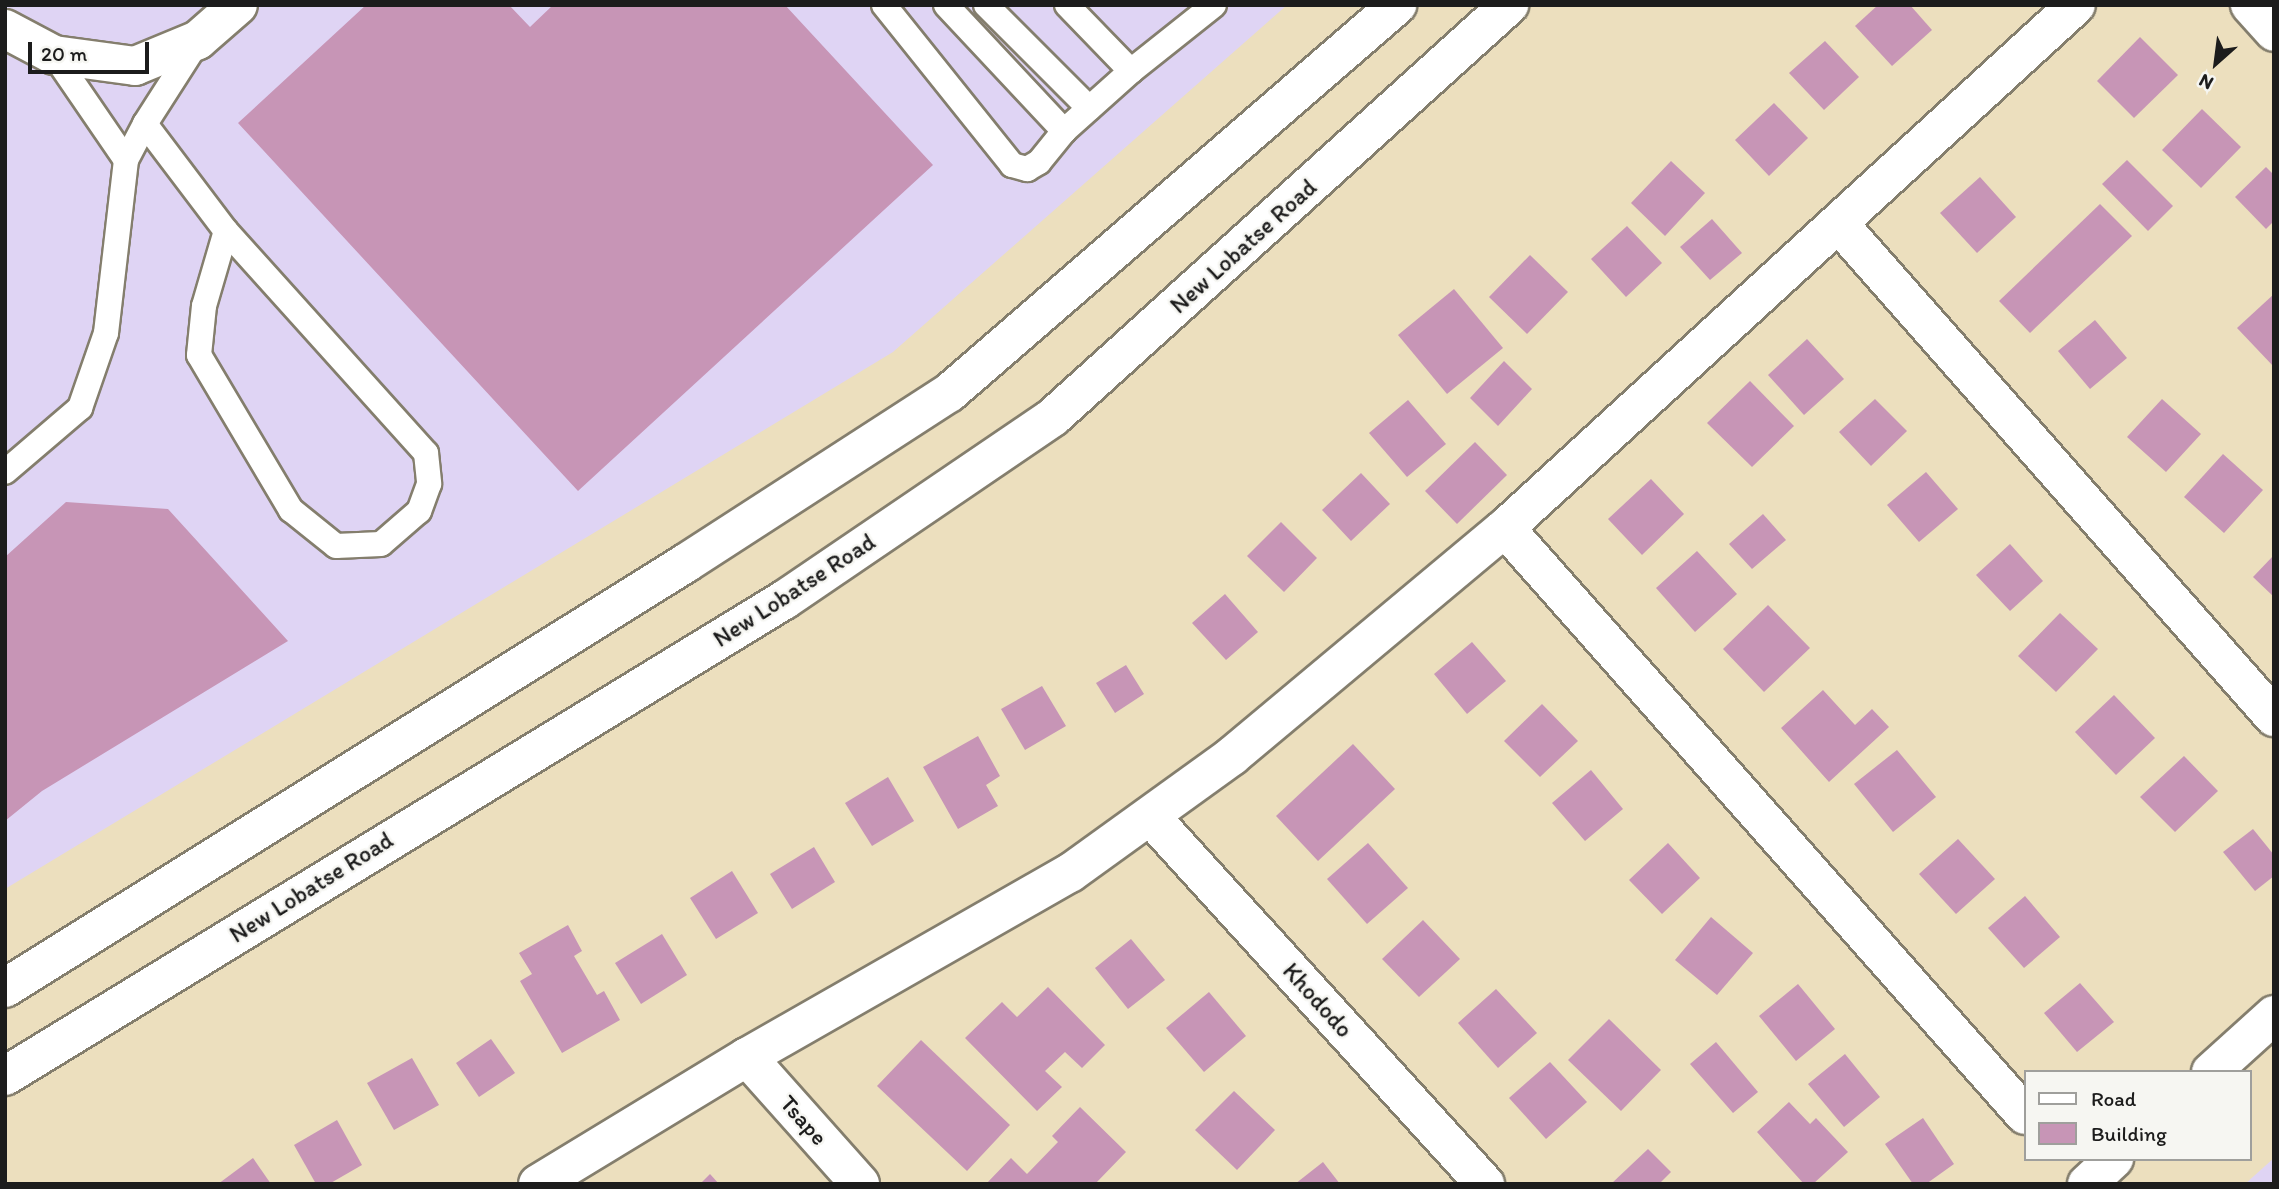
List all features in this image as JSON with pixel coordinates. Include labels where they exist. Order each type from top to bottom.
[{"type":"street","points":[[5,29],[54,55],[135,66],[198,40],[237,5]]},
{"type":"street","points":[[5,988],[686,564],[950,394],[1397,5]]},
{"type":"street","name":"New Lobatse Road","points":[[5,1076],[784,600],[1054,417],[1509,5]]},
{"type":"street","points":[[538,1184],[747,1057],[1070,873],[1232,756],[1505,528],[2076,5]]},
{"type":"street","points":[[2250,5],[2274,32]]},
{"type":"street","points":[[1838,223],[2274,717]]},
{"type":"street","points":[[1505,528],[2024,1114]]},
{"type":"street","name":"Khododo","points":[[1150,816],[1485,1184]]},
{"type":"street","points":[[2213,1070],[2274,1015]]},
{"type":"street","name":"Tsape","points":[[747,1057],[860,1184]]},
{"type":"street","points":[[2067,1161],[2087,1184],[2112,1161]]},
{"type":"lane","points":[[884,5],[1012,164],[1027,169],[1039,162],[1064,131],[1089,108],[1203,9]]},
{"type":"lane","points":[[946,5],[1064,131]]},
{"type":"lane","points":[[986,5],[1089,108]]},
{"type":"lane","points":[[1067,5],[1131,71]]},
{"type":"lane","points":[[5,472],[80,408],[106,333],[126,160],[145,124],[198,40]]},
{"type":"lane","points":[[54,55],[126,160]]},
{"type":"lane","points":[[145,124],[226,231],[426,453],[429,484],[419,511],[381,544],[336,547],[292,510],[199,355],[204,306],[226,231]]},
{"type":"shaded area","points":[[5,5],[1287,5],[893,352],[5,889]]},
{"type":"shaded area","points":[[2274,1158],[2274,1184],[2245,1184]]},
{"type":"building","points":[[366,5],[509,5],[530,27],[553,5],[785,5],[933,165],[578,491],[238,123]]},
{"type":"building","points":[[1878,5],[1910,5],[1932,30],[1892,66],[1855,26]]},
{"type":"building","points":[[2140,37],[2178,75],[2134,118],[2097,81]]},
{"type":"building","points":[[1825,41],[1859,77],[1824,110],[1789,73]]},
{"type":"building","points":[[1774,103],[1808,138],[1769,176],[1735,140]]},
{"type":"building","points":[[2202,109],[2241,147],[2201,188],[2162,150]]},
{"type":"building","points":[[2127,160],[2173,206],[2148,231],[2102,184]]},
{"type":"building","points":[[1671,161],[1705,193],[1665,236],[1631,203]]},
{"type":"building","points":[[2266,167],[2274,175],[2274,221],[2266,229],[2235,197]]},
{"type":"building","points":[[1980,177],[2016,217],[1977,253],[1940,213]]},
{"type":"building","points":[[2100,204],[2132,236],[2030,333],[1999,301]]},
{"type":"building","points":[[1712,219],[1742,253],[1710,280],[1680,247]]},
{"type":"building","points":[[1627,226],[1662,263],[1626,297],[1591,259]]},
{"type":"building","points":[[1530,255],[1568,292],[1527,334],[1489,297]]},
{"type":"building","points":[[1454,289],[1503,348],[1447,394],[1398,335]]},
{"type":"building","points":[[2274,294],[2274,367],[2237,328]]},
{"type":"building","points":[[2095,320],[2127,358],[2090,389],[2058,351]]},
{"type":"building","points":[[1807,339],[1844,379],[1804,415],[1768,375]]},
{"type":"building","points":[[1504,361],[1532,389],[1498,426],[1470,398]]},
{"type":"building","points":[[1750,381],[1794,426],[1752,467],[1707,423]]},
{"type":"building","points":[[1875,399],[1907,431],[1871,466],[1839,432]]},
{"type":"building","points":[[2162,399],[2201,434],[2166,472],[2127,437]]},
{"type":"building","points":[[1408,400],[1446,444],[1407,477],[1369,433]]},
{"type":"building","points":[[1475,442],[1507,475],[1457,524],[1425,491]]},
{"type":"building","points":[[2223,454],[2263,490],[2224,533],[2184,497]]},
{"type":"building","points":[[1926,472],[1958,509],[1919,542],[1887,505]]},
{"type":"building","points":[[1361,473],[1390,504],[1351,541],[1322,510]]},
{"type":"building","points":[[1651,479],[1684,514],[1642,555],[1608,519]]},
{"type":"building","points":[[66,502],[168,509],[288,641],[42,791],[5,821],[5,557]]},
{"type":"building","points":[[1763,514],[1786,540],[1752,569],[1729,544]]},
{"type":"building","points":[[1281,522],[1317,558],[1284,592],[1247,556]]},
{"type":"building","points":[[2010,544],[2043,581],[2010,611],[1976,575]]},
{"type":"building","points":[[1697,551],[1737,594],[1695,632],[1656,588]]},
{"type":"building","points":[[2274,555],[2274,597],[2253,577]]},
{"type":"building","points":[[1225,594],[1258,632],[1226,660],[1192,623]]},
{"type":"building","points":[[1768,605],[1810,648],[1764,692],[1723,649]]},
{"type":"building","points":[[2060,613],[2098,649],[2056,692],[2018,656]]},
{"type":"building","points":[[1472,642],[1506,681],[1467,714],[1434,674]]},
{"type":"building","points":[[1126,665],[1144,694],[1115,713],[1096,683]]},
{"type":"building","points":[[1042,686],[1066,726],[1025,750],[1001,709]]},
{"type":"building","points":[[1823,690],[1855,725],[1872,709],[1889,727],[1829,782],[1781,728]]},
{"type":"building","points":[[2114,695],[2155,738],[2116,775],[2075,732]]},
{"type":"building","points":[[1542,704],[1578,741],[1540,777],[1504,741]]},
{"type":"building","points":[[978,736],[1000,776],[986,785],[998,806],[958,829],[923,767]]},
{"type":"building","points":[[1353,744],[1395,789],[1318,861],[1276,816]]},
{"type":"building","points":[[1897,750],[1936,797],[1893,832],[1854,784]]},
{"type":"building","points":[[2184,756],[2218,791],[2175,832],[2140,797]]},
{"type":"building","points":[[1591,770],[1623,809],[1585,841],[1552,803]]},
{"type":"building","points":[[888,777],[914,821],[872,846],[845,803]]},
{"type":"building","points":[[2253,829],[2274,855],[2274,876],[2255,891],[2223,852]]},
{"type":"building","points":[[1958,839],[1995,879],[1956,914],[1919,874]]},
{"type":"building","points":[[1368,843],[1408,888],[1367,924],[1327,879]]},
{"type":"building","points":[[1668,843],[1700,878],[1662,914],[1629,880]]},
{"type":"building","points":[[814,847],[835,882],[792,909],[770,874]]},
{"type":"building","points":[[732,871],[758,913],[716,939],[690,898]]},
{"type":"building","points":[[2025,896],[2060,937],[2024,968],[1988,928]]},
{"type":"building","points":[[1711,917],[1753,953],[1717,995],[1675,960]]},
{"type":"building","points":[[1423,920],[1460,959],[1419,997],[1382,959]]},
{"type":"building","points":[[568,925],[582,951],[574,956],[597,995],[604,991],[620,1020],[562,1053],[520,981],[532,974],[519,953]]},
{"type":"building","points":[[662,934],[687,975],[641,1004],[615,963]]},
{"type":"building","points":[[1131,939],[1165,980],[1128,1009],[1095,968]]},
{"type":"building","points":[[2080,983],[2114,1022],[2077,1052],[2044,1013]]},
{"type":"building","points":[[1798,984],[1835,1029],[1796,1061],[1759,1016]]},
{"type":"building","points":[[1048,987],[1105,1045],[1082,1068],[1065,1052],[1045,1071],[1062,1087],[1037,1111],[965,1038],[1002,1002],[1017,1017]]},
{"type":"building","points":[[1496,989],[1537,1033],[1498,1068],[1458,1023]]},
{"type":"building","points":[[1209,992],[1246,1036],[1204,1072],[1166,1028]]},
{"type":"building","points":[[1609,1019],[1661,1070],[1621,1111],[1568,1060]]},
{"type":"building","points":[[491,1039],[515,1073],[479,1097],[456,1063]]},
{"type":"building","points":[[921,1040],[1010,1125],[967,1171],[877,1086]]},
{"type":"building","points":[[1716,1042],[1758,1092],[1733,1113],[1690,1064]]},
{"type":"building","points":[[1845,1054],[1880,1097],[1844,1127],[1808,1084]]},
{"type":"building","points":[[412,1058],[439,1105],[394,1130],[367,1083]]},
{"type":"building","points":[[1550,1062],[1587,1102],[1546,1139],[1509,1098]]},
{"type":"building","points":[[1234,1091],[1275,1130],[1237,1170],[1195,1130]]},
{"type":"building","points":[[1789,1102],[1810,1124],[1816,1118],[1848,1152],[1813,1184],[1804,1184],[1757,1132]]},
{"type":"building","points":[[1080,1107],[1126,1152],[1095,1184],[986,1184],[1011,1158],[1027,1174],[1058,1142],[1052,1136]]},
{"type":"building","points":[[1923,1118],[1954,1164],[1926,1184],[1913,1184],[1885,1144]]},
{"type":"building","points":[[337,1120],[362,1165],[329,1184],[316,1184],[294,1145]]},
{"type":"building","points":[[1648,1149],[1671,1172],[1659,1184],[1611,1184]]},
{"type":"building","points":[[253,1158],[271,1184],[218,1184]]},
{"type":"building","points":[[1323,1162],[1340,1184],[1295,1184]]},
{"type":"building","points":[[710,1174],[719,1184],[700,1184]]}]
